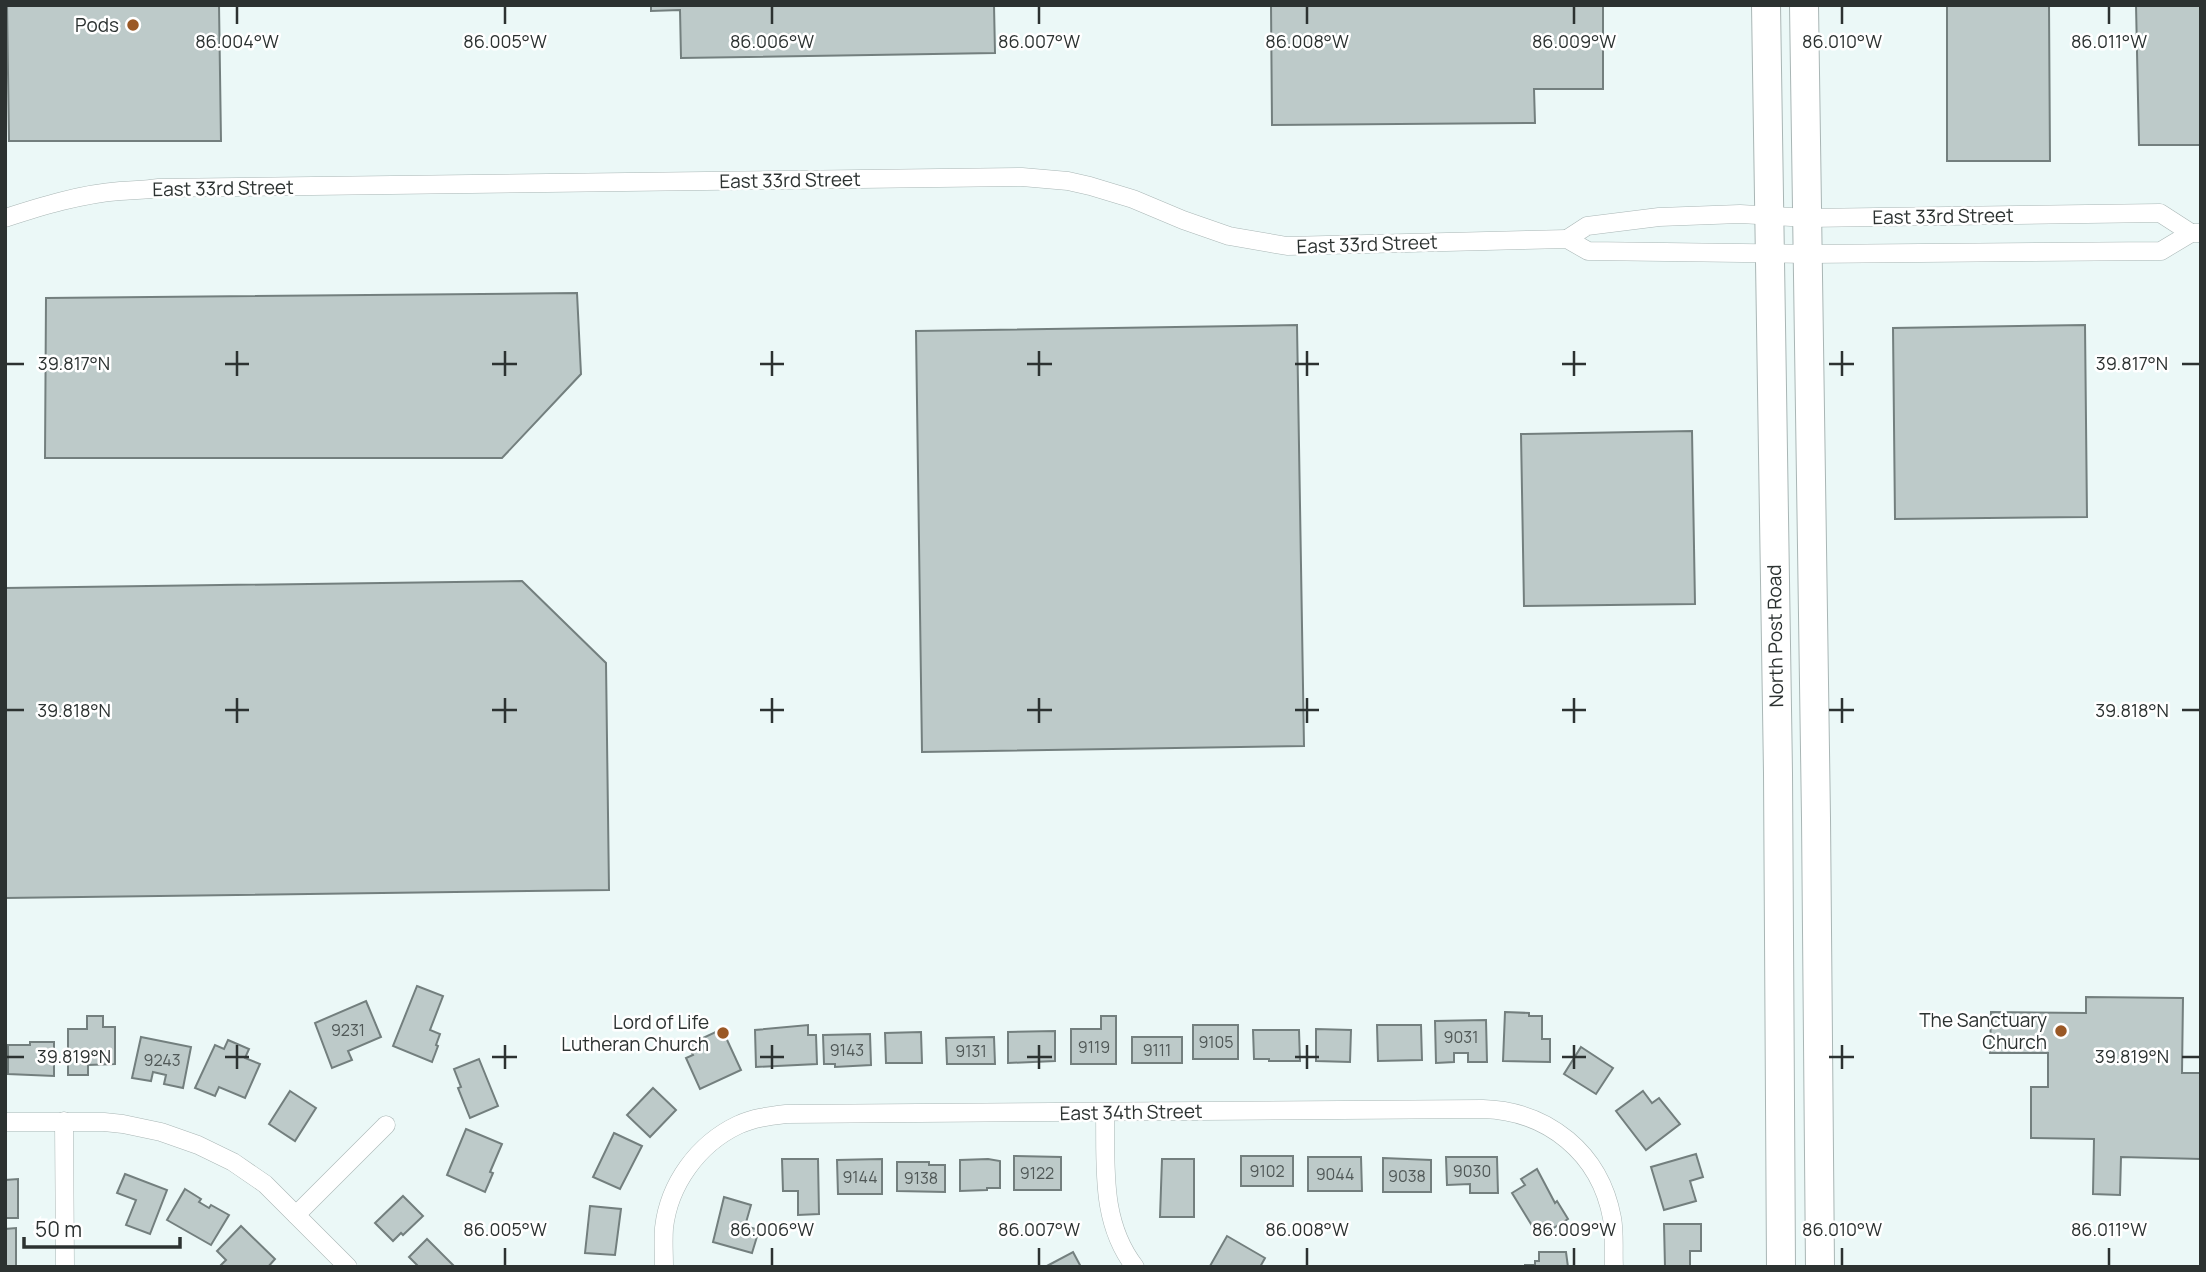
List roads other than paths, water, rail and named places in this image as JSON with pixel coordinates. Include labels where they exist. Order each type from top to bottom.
[{"type":"main road","name":"North Post Road","points":[[1766,5],[1778,786],[1781,1267]]},
{"type":"main road","name":"North Post Road","points":[[1804,5],[1820,1267]]},
{"type":"street","name":"East 33rd Street","points":[[5,218],[81,197],[159,188],[1022,177],[1090,186],[1133,199],[1229,236],[1287,246],[1567,239],[1588,251],[1808,254],[2161,251],[2196,233]]},
{"type":"street","name":"East 33rd Street","points":[[1567,239],[1587,226],[1659,217],[1740,214],[1808,218],[2160,214],[2196,233]]},
{"type":"street","name":"East 34th Street","points":[[664,1267],[664,1230],[669,1203],[680,1180],[694,1159],[723,1133],[758,1118],[786,1114],[1493,1109],[1531,1118],[1557,1132],[1573,1144],[1597,1174],[1608,1202],[1613,1231],[1614,1267]]},
{"type":"street","points":[[1105,1113],[1108,1203],[1119,1239],[1135,1267]]},
{"type":"street","points":[[64,1121],[65,1267]]},
{"type":"street","points":[[5,1122],[104,1122],[142,1127],[198,1144],[233,1162],[265,1184],[348,1267]]},
{"type":"street","points":[[296,1215],[386,1125]]},
{"type":"place","name":"Pods","points":[[133,25]]},
{"type":"place","name":"The Sanctuary Church","points":[[2061,1031]]},
{"type":"place","name":"Lord of Life Lutheran Church","points":[[723,1033]]}]
